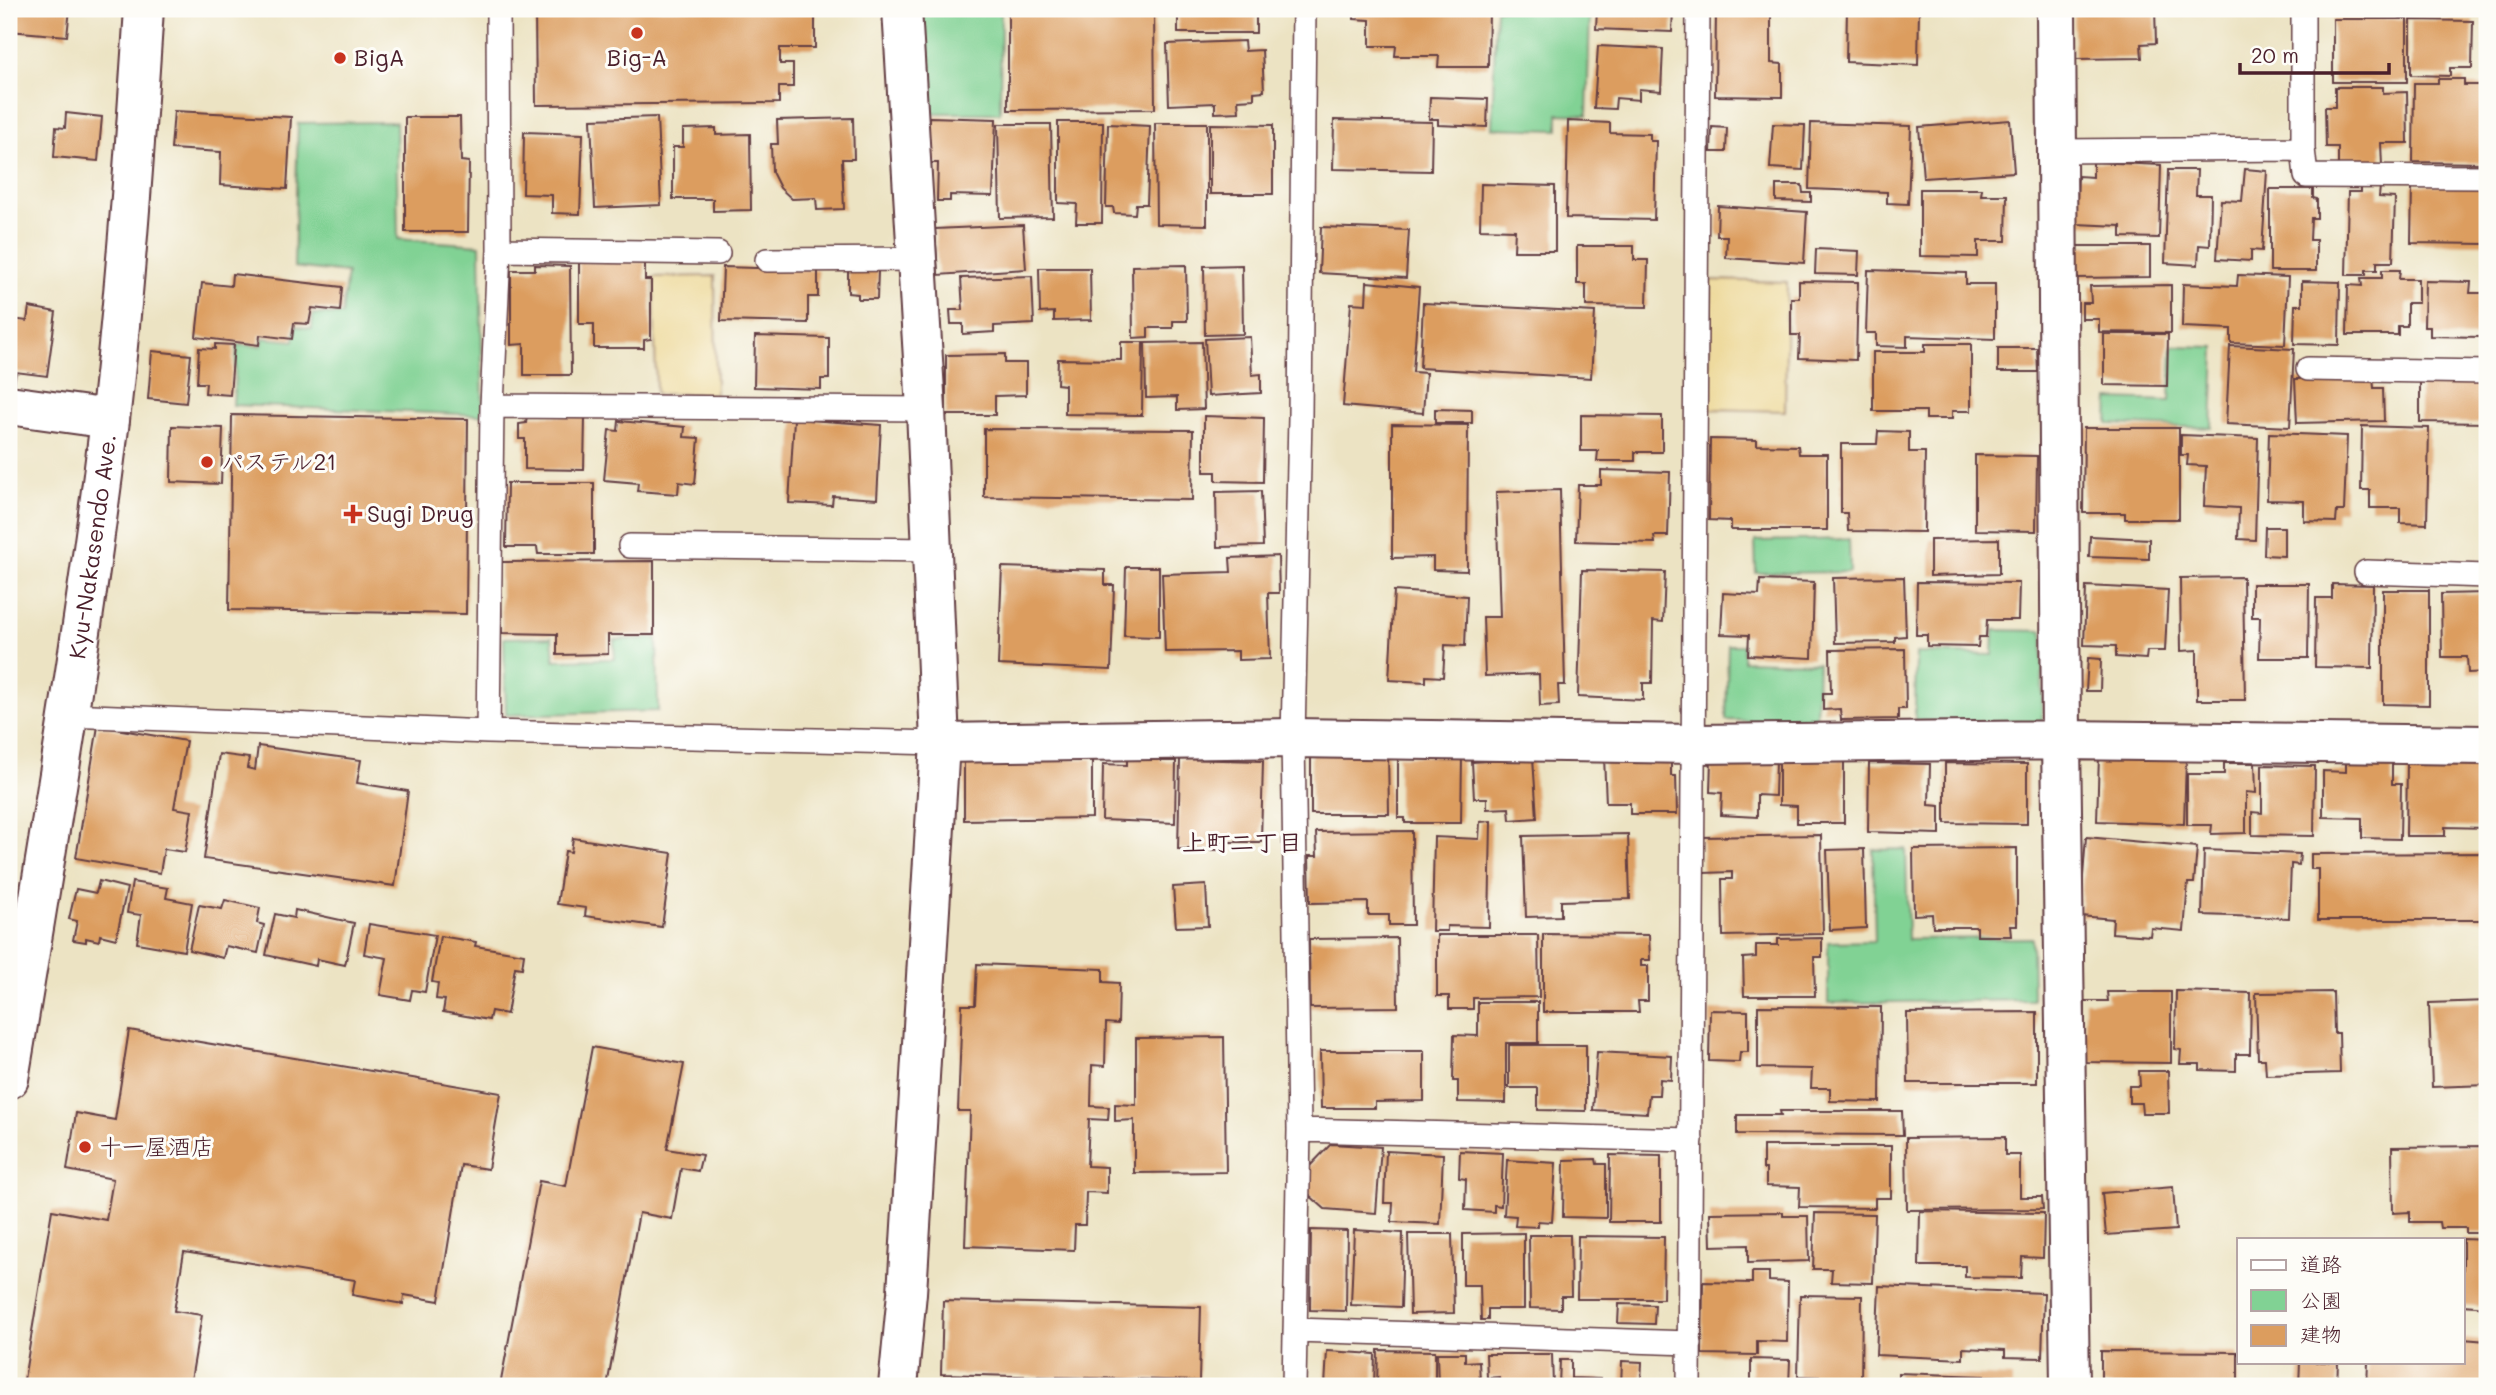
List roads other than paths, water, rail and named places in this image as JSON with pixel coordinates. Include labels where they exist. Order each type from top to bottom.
[{"type":"street","name":"Kyu-Nakasendo Ave.","points":[[9,1079],[68,715],[110,419],[133,171],[144,9]]},
{"type":"street","points":[[898,1386],[908,1293],[940,743],[926,409],[902,9]]},
{"type":"street","points":[[2056,9],[2061,740],[2070,1386]]},
{"type":"street","points":[[9,405],[110,419]]},
{"type":"street","points":[[940,743],[1293,738],[1694,744],[2061,740],[2487,745]]},
{"type":"lane","points":[[488,732],[492,406],[499,250],[498,9]]},
{"type":"lane","points":[[1294,1386],[1298,1130],[1293,738],[1300,417],[1304,9]]},
{"type":"lane","points":[[1689,1386],[1698,9]]},
{"type":"lane","points":[[2303,9],[2303,149],[2306,176],[2487,177]]},
{"type":"lane","points":[[2058,151],[2303,149]]},
{"type":"lane","points":[[499,250],[718,253]]},
{"type":"lane","points":[[767,260],[917,259]]},
{"type":"lane","points":[[2308,369],[2487,372]]},
{"type":"lane","points":[[492,406],[926,409]]},
{"type":"lane","points":[[630,546],[933,550]]},
{"type":"lane","points":[[2366,572],[2487,576]]},
{"type":"lane","points":[[68,715],[488,732],[940,743]]},
{"type":"lane","points":[[1298,1130],[1691,1140]]},
{"type":"lane","points":[[1295,1330],[1690,1343]]},
{"type":"place","name":"Big-A","points":[[637,33]]},
{"type":"place","name":"BigA","points":[[340,58]]},
{"type":"place","name":"パステル21","points":[[207,462]]},
{"type":"place","name":"Sugi Drug","points":[[353,514]]},
{"type":"place","name":"十一屋酒店","points":[[85,1147]]},
{"type":"district","name":"上町二丁目","points":[[1242,843]]}]
